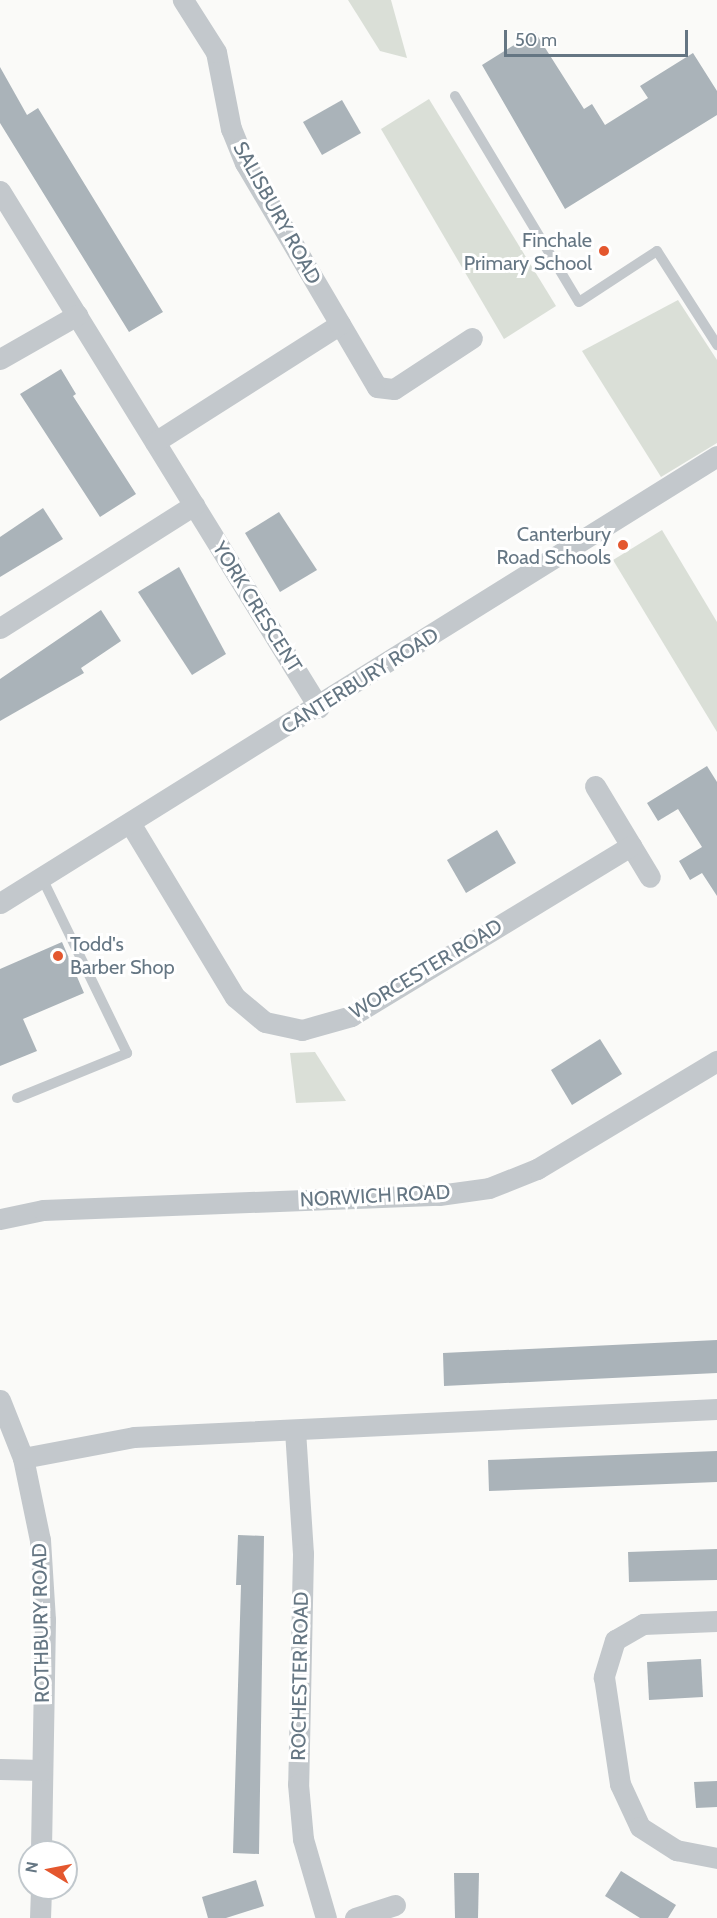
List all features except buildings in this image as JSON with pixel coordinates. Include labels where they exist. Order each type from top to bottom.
[{"type":"street","name":"SALISBURY ROAD","points":[[183,0],[216,52],[231,129],[245,163],[376,387],[394,389],[472,338]]},
{"type":"street","name":"YORK CRESCENT","points":[[0,191],[319,708]]},
{"type":"street","points":[[0,359],[77,315]]},
{"type":"street","points":[[155,442],[340,324]]},
{"type":"street","name":"CANTERBURY ROAD","points":[[0,903],[319,708],[717,456]]},
{"type":"street","points":[[0,628],[194,505]]},
{"type":"street","points":[[595,786],[650,877]]},
{"type":"street","name":"WORCESTER ROAD","points":[[130,823],[235,997],[265,1022],[302,1030],[351,1016],[631,846]]},
{"type":"street","name":"NORWICH ROAD","points":[[0,1219],[43,1210],[439,1195],[489,1188],[537,1169],[717,1061]]},
{"type":"street","name":"ROTHBURY ROAD","points":[[0,1401],[23,1458],[40,1540],[45,1620],[41,1840]]},
{"type":"street","points":[[23,1458],[134,1437],[717,1409]]},
{"type":"street","name":"ROCHESTER ROAD","points":[[295,1430],[303,1554],[298,1784],[303,1839],[326,1918]]},
{"type":"street","points":[[717,1621],[643,1624],[615,1640],[604,1677],[620,1784],[640,1827],[676,1850],[717,1858]]},
{"type":"street","points":[[0,1769],[42,1770]]},
{"type":"street","points":[[40,1918],[41,1900]]},
{"type":"street","points":[[356,1918],[395,1905]]},
{"type":"lane","points":[[454,96],[579,302],[657,251],[717,345]]},
{"type":"lane","points":[[17,1098],[127,1053],[42,878]]},
{"type":"shaded area","points":[[348,0],[391,0],[407,58],[380,51]]},
{"type":"shaded area","points":[[429,99],[556,306],[504,339],[381,129]]},
{"type":"shaded area","points":[[678,300],[717,360],[717,443],[661,477],[582,351]]},
{"type":"shaded area","points":[[662,530],[717,622],[717,732],[613,560]]},
{"type":"shaded area","points":[[315,1052],[346,1101],[296,1103],[290,1053]]},
{"type":"place","name":"Finchale Primary School","points":[[604,251]]},
{"type":"place","name":"Canterbury Road Schools","points":[[623,545]]},
{"type":"place","name":"Todd's Barber Shop","points":[[58,956]]}]
